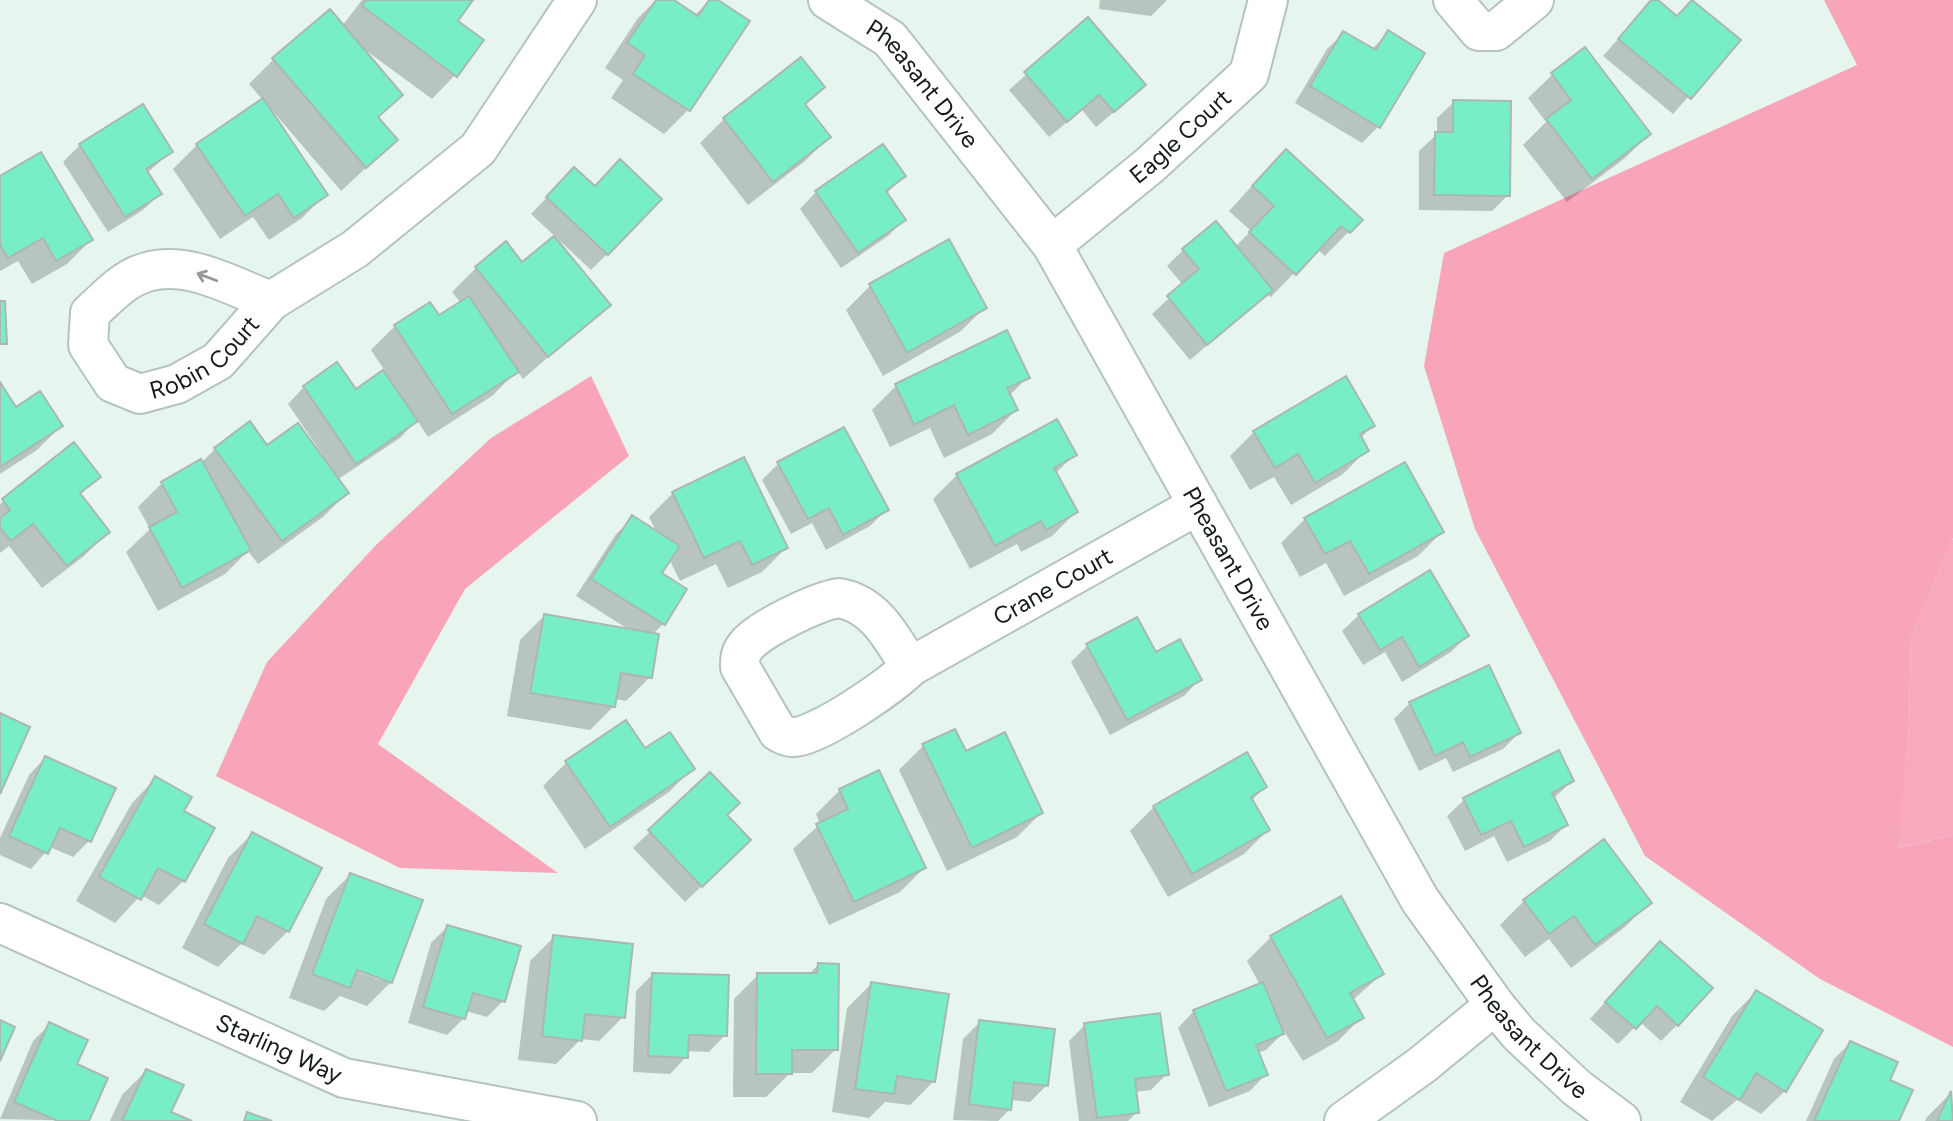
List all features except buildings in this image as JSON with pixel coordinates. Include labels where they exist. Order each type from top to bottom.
[{"type":"street","name":"Robin Court","points":[[271,302],[355,249],[478,149],[577,0]]},
{"type":"street","name":"Pheasant Drive","points":[[828,0],[890,39],[1052,246],[1420,900],[1495,1005],[1546,1061],[1621,1121]]},
{"type":"street","name":"Eagle Court","points":[[1052,246],[1150,165],[1249,74],[1268,0]]},
{"type":"street","points":[[1453,0],[1479,31],[1496,31],[1534,0]]},
{"type":"street","name":"Crane Court","points":[[910,667],[1198,505]]},
{"type":"street","name":"Starling Way","points":[[0,923],[344,1078],[577,1121]]},
{"type":"street","points":[[1344,1121],[1411,1073],[1495,1005]]},
{"type":"shaded area","points":[[1824,0],[1953,0],[1953,538],[1911,637],[1909,725],[1898,848],[1953,835],[1953,1047],[1820,979],[1645,856],[1475,529],[1424,366],[1444,253],[1857,65]]},
{"type":"shaded area","points":[[591,376],[629,456],[465,589],[378,744],[558,873],[400,868],[216,776],[267,662],[377,544],[491,438]]},
{"type":"shaded area","points":[[1953,538],[1953,835],[1897,848],[1909,725],[1911,637]]}]
